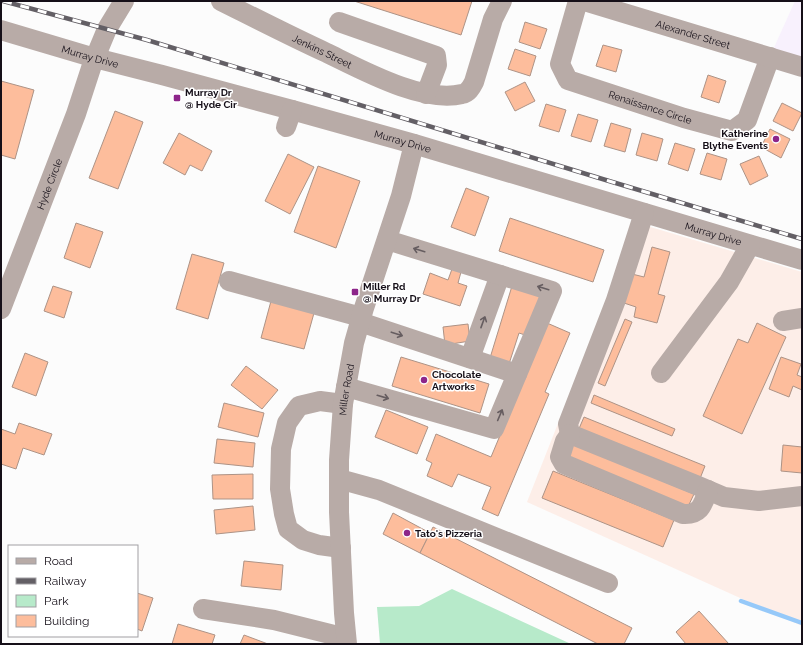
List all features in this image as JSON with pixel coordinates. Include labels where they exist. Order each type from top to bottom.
[{"type":"street","points":[[95,58],[107,29],[124,1]]},
{"type":"street","name":"Jenkins Street","points":[[221,1],[385,81],[426,94]]},
{"type":"street","points":[[339,22],[436,56],[437,65],[426,94],[448,96],[462,94],[469,91],[474,82],[494,19],[502,1]]},
{"type":"street","name":"Renaissance Circle","points":[[578,1],[560,64],[568,80],[684,118],[732,131],[747,120],[770,57]]},
{"type":"street","name":"Alexander Street","points":[[584,1],[802,67]]},
{"type":"street","name":"Murray Drive","points":[[1,30],[95,58],[162,75],[289,119],[414,144],[802,260]]},
{"type":"street","name":"Hyde Circle","points":[[1,309],[76,114],[95,58]]},
{"type":"street","name":"Miller Road","points":[[347,641],[339,512],[338,460],[344,395],[354,343],[401,196],[414,144]]},
{"type":"street","points":[[644,213],[616,300],[568,424],[570,434],[565,441],[560,457],[564,464],[683,514],[697,512],[701,507],[708,490]]},
{"type":"street","points":[[341,548],[319,545],[303,540],[288,529],[280,489],[281,449],[287,422],[299,406],[344,395],[494,429],[552,291],[387,240]]},
{"type":"street","points":[[662,373],[729,282],[750,245]]},
{"type":"street","points":[[470,358],[500,275]]},
{"type":"street","points":[[229,280],[361,319],[517,374]]},
{"type":"street","points":[[570,434],[724,497],[759,501],[802,496]]},
{"type":"street","points":[[339,478],[379,490],[608,583]]},
{"type":"street","points":[[203,609],[274,620],[347,641]]},
{"type":"shaded area","points":[[795,1],[802,1],[802,62],[772,52]]},
{"type":"shaded area","points":[[637,223],[802,272],[802,626],[527,502]]},
{"type":"green space","points":[[452,589],[571,644],[380,644],[377,607],[419,606]]},
{"type":"building","points":[[354,1],[472,1],[461,35]]},
{"type":"building","points":[[525,22],[547,29],[540,49],[519,42]]},
{"type":"building","points":[[603,45],[622,50],[616,72],[596,66]]},
{"type":"building","points":[[515,49],[536,56],[530,76],[508,69]]},
{"type":"building","points":[[708,75],[726,81],[719,103],[701,97]]},
{"type":"building","points":[[1,81],[34,90],[15,159],[1,155]]},
{"type":"building","points":[[525,82],[535,101],[515,111],[505,92]]},
{"type":"building","points":[[782,103],[802,113],[793,131],[773,121]]},
{"type":"building","points":[[546,104],[566,110],[559,132],[539,126]]},
{"type":"building","points":[[115,111],[143,122],[118,189],[89,178]]},
{"type":"building","points":[[578,114],[598,120],[591,142],[571,136]]},
{"type":"building","points":[[611,123],[631,129],[625,152],[604,146]]},
{"type":"building","points":[[770,129],[790,139],[781,158],[761,147]]},
{"type":"building","points":[[179,133],[212,151],[202,171],[190,165],[185,175],[163,163]]},
{"type":"building","points":[[642,133],[663,139],[657,161],[636,155]]},
{"type":"building","points":[[675,143],[695,149],[688,171],[668,164]]},
{"type":"building","points":[[707,153],[727,159],[721,180],[700,174]]},
{"type":"building","points":[[288,154],[314,167],[290,214],[265,201]]},
{"type":"building","points":[[759,156],[768,176],[750,185],[740,164]]},
{"type":"building","points":[[318,166],[360,181],[336,248],[294,232]]},
{"type":"building","points":[[466,188],[489,197],[475,236],[451,227]]},
{"type":"building","points":[[510,218],[604,250],[593,282],[499,251]]},
{"type":"building","points":[[76,223],[103,232],[90,268],[64,258]]},
{"type":"building","points":[[652,247],[670,252],[658,294],[665,296],[657,323],[634,317],[636,307],[624,303],[632,274],[644,277]]},
{"type":"building","points":[[192,254],[224,263],[208,319],[176,309]]},
{"type":"building","points":[[452,269],[461,272],[458,283],[467,286],[460,306],[423,294],[430,273],[448,280]]},
{"type":"building","points":[[53,286],[72,292],[64,318],[44,311]]},
{"type":"building","points":[[512,286],[541,294],[528,336],[519,333],[509,364],[490,358]]},
{"type":"building","points":[[271,301],[314,313],[304,349],[261,338]]},
{"type":"building","points":[[625,319],[632,322],[605,386],[598,383]]},
{"type":"building","points":[[547,323],[570,333],[545,392],[549,394],[498,516],[482,509],[491,487],[458,474],[452,487],[427,476],[432,463],[426,460],[436,434],[491,457]]},
{"type":"building","points":[[757,323],[786,337],[742,434],[703,416],[738,339],[748,343]]},
{"type":"building","points":[[468,324],[470,341],[445,345],[443,327]]},
{"type":"building","points":[[25,353],[48,362],[36,396],[12,387]]},
{"type":"building","points":[[401,357],[489,384],[480,413],[392,386]]},
{"type":"building","points":[[781,357],[801,364],[797,375],[802,377],[802,390],[793,386],[789,397],[769,389]]},
{"type":"building","points":[[246,366],[278,390],[262,409],[231,385]]},
{"type":"building","points":[[594,395],[675,429],[672,436],[591,403]]},
{"type":"building","points":[[224,403],[264,413],[258,437],[218,427]]},
{"type":"building","points":[[386,410],[428,427],[417,454],[375,437]]},
{"type":"building","points":[[584,417],[705,466],[699,481],[578,431]]},
{"type":"building","points":[[19,423],[52,434],[44,455],[23,448],[16,469],[1,464],[1,429],[15,434]]},
{"type":"building","points":[[217,439],[255,443],[253,467],[214,463]]},
{"type":"building","points":[[573,444],[694,494],[686,511],[565,460]]},
{"type":"building","points":[[783,445],[802,447],[802,473],[781,471]]},
{"type":"building","points":[[553,471],[674,520],[663,547],[542,498]]},
{"type":"building","points":[[253,474],[253,499],[213,499],[212,475]]},
{"type":"building","points":[[253,506],[255,530],[216,534],[214,510]]},
{"type":"building","name":"Tato's Pizzeria","points":[[393,513],[430,533],[420,553],[383,534]]},
{"type":"building","points":[[433,527],[632,628],[624,644],[598,644],[420,553]]},
{"type":"building","points":[[244,561],[283,565],[281,590],[241,586]]},
{"type":"building","points":[[138,593],[153,598],[142,631],[138,629]]},
{"type":"building","points":[[699,611],[729,644],[686,644],[676,632]]},
{"type":"building","points":[[178,624],[215,635],[212,644],[172,644]]},
{"type":"building","points":[[244,635],[268,644],[240,644]]},
{"type":"waterway","points":[[741,601],[802,623]]},
{"type":"railway","points":[[3,1],[147,40],[802,239]]},
{"type":"place","name":"Murray Dr @ Hyde Cir","points":[[177,98]]},
{"type":"place","name":"Katherine Blythe Events","points":[[776,139]]},
{"type":"place","name":"Miller Rd @ Murray Dr","points":[[355,292]]},
{"type":"place","name":"Chocolate Artworks","points":[[424,380]]},
{"type":"place","name":"Tato's Pizzeria","points":[[407,533]]}]
